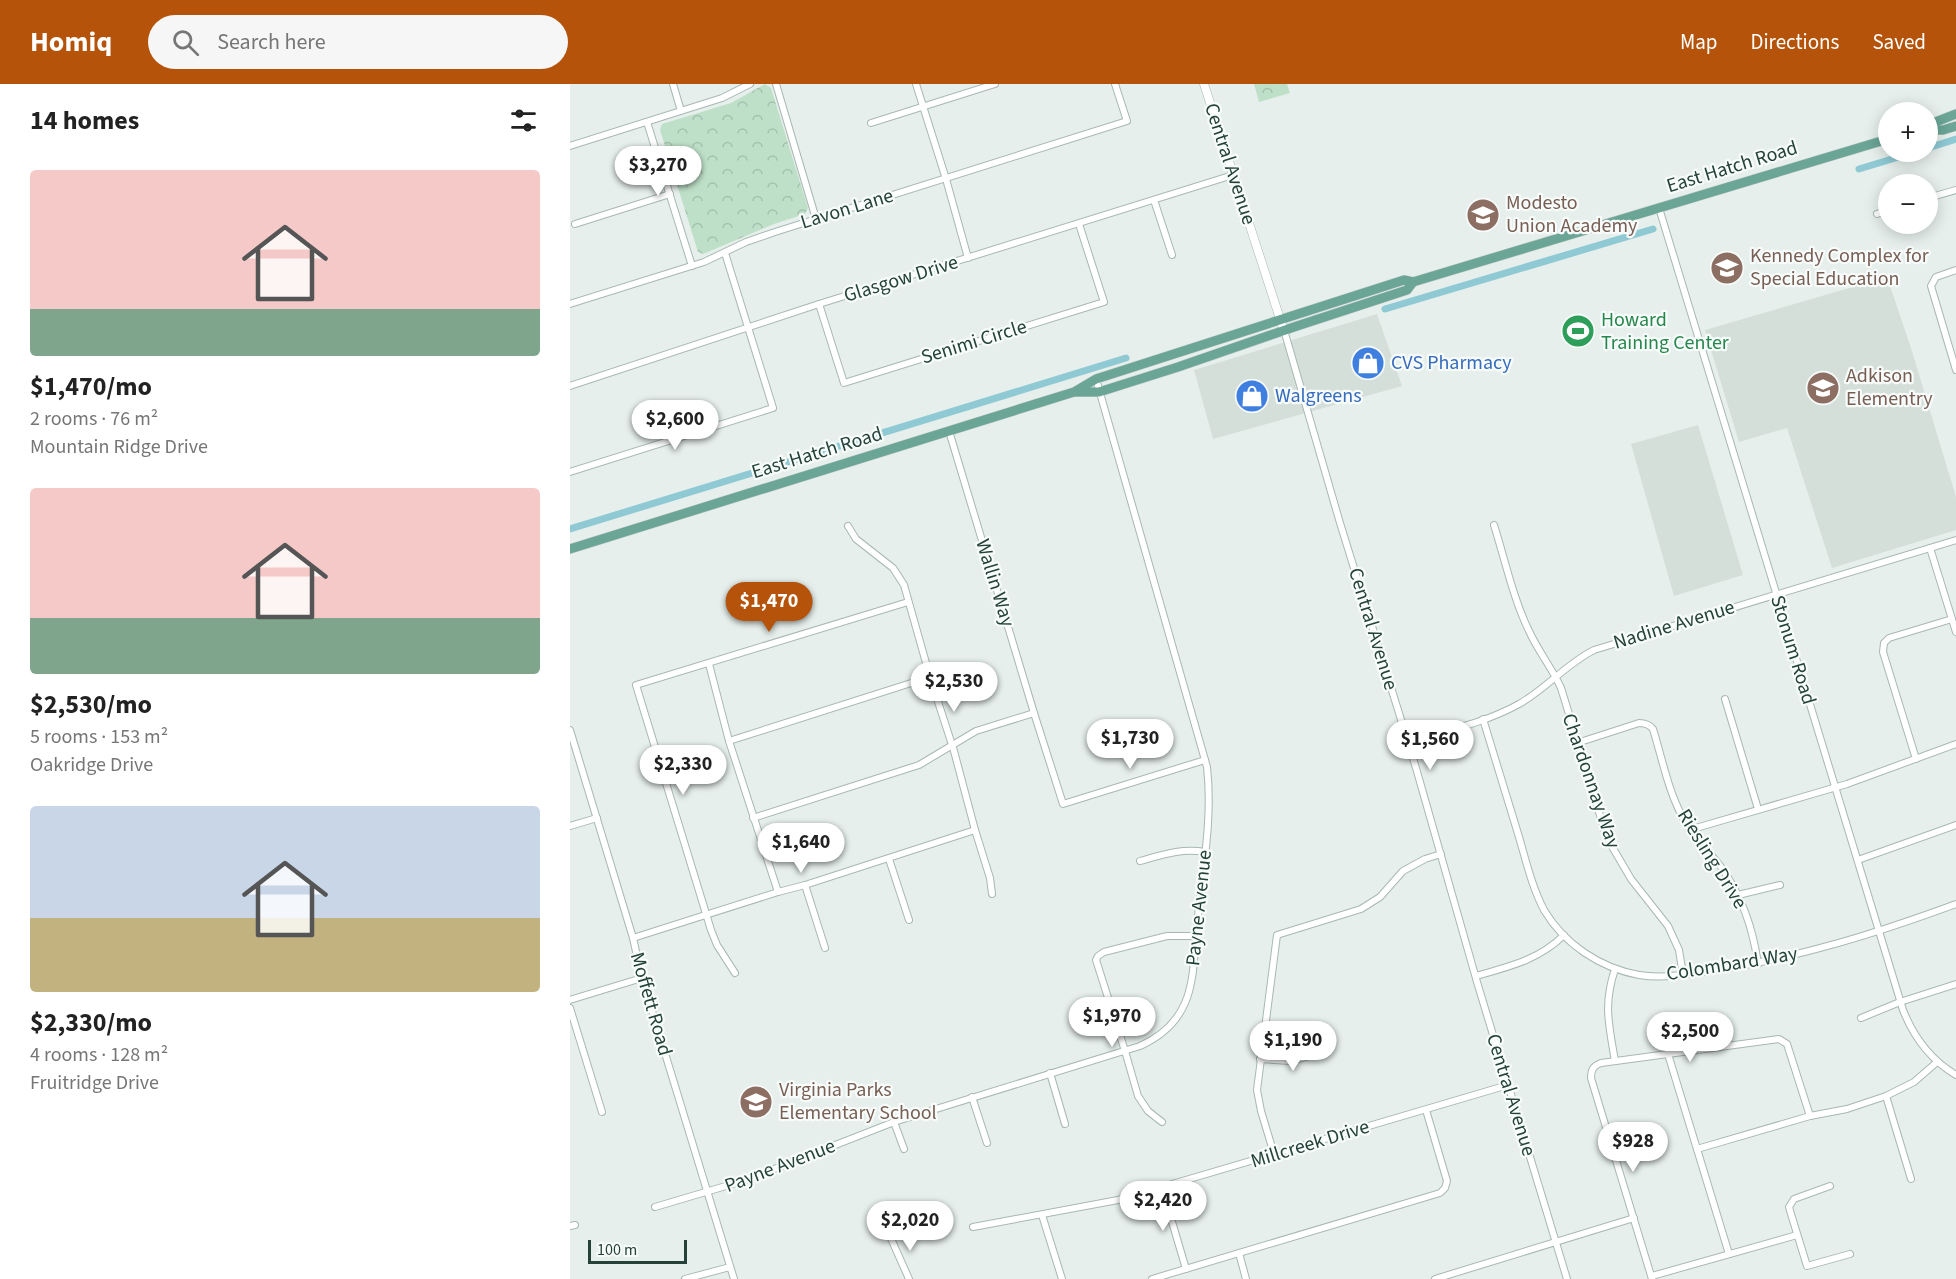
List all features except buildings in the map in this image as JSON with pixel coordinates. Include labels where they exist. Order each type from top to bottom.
[{"type":"main road","points":[[1938,121],[1956,114]]},
{"type":"main road","points":[[1938,130],[1956,126]]},
{"type":"main road","name":"East Hatch Road","points":[[570,549],[1074,392],[1096,380],[1404,280],[1413,282],[1878,142]]},
{"type":"main road","name":"East Hatch Road","points":[[1074,392],[1099,392],[1178,367],[1407,290],[1413,282]]},
{"type":"street","points":[[673,84],[681,111]]},
{"type":"street","points":[[570,146],[706,104],[735,93],[750,84]]},
{"type":"street","points":[[776,84],[816,219]]},
{"type":"street","points":[[916,84],[968,258]]},
{"type":"street","points":[[872,123],[994,84]]},
{"type":"street","name":"Lavon Lane","points":[[570,304],[692,266],[746,242],[816,219],[1127,121],[1115,84]]},
{"type":"street","name":"Central Avenue","points":[[1204,84],[1284,330],[1567,1279]]},
{"type":"street","points":[[647,122],[692,266]]},
{"type":"street","name":"Glasgow Drive","points":[[570,386],[749,329],[819,304],[1233,175]]},
{"type":"street","points":[[1938,195],[1956,190]]},
{"type":"street","points":[[575,224],[669,194]]},
{"type":"street","points":[[1154,200],[1172,255]]},
{"type":"street","name":"Stonum Road","points":[[1659,208],[1900,1002],[1921,1044],[1937,1062],[1956,1075]]},
{"type":"street","name":"Senimi Circle","points":[[819,304],[844,383],[1104,302],[1079,224]]},
{"type":"street","points":[[570,472],[773,408],[725,253]]},
{"type":"street","points":[[1956,270],[1940,275],[1932,282],[1932,289],[1956,370]]},
{"type":"street","name":"Payne Avenue","points":[[655,1207],[785,1166],[894,1122],[1140,1046],[1158,1036],[1180,1013],[1190,985],[1210,801],[1204,760],[1096,380]]},
{"type":"street","name":"Wallin Way","points":[[949,431],[1063,804],[1204,760]]},
{"type":"street","points":[[848,525],[856,540],[893,568],[904,585],[990,878],[992,894]]},
{"type":"street","name":"Chardonnay Way","points":[[1494,525],[1523,618],[1536,646],[1556,676],[1600,817],[1612,848],[1631,879],[1668,926],[1679,950],[1683,975]]},
{"type":"street","name":"Nadine Avenue","points":[[1408,742],[1483,719],[1518,705],[1574,662],[1594,650],[1956,540]]},
{"type":"street","points":[[1930,548],[1956,632]]},
{"type":"street","points":[[735,973],[717,945],[636,685],[908,602]]},
{"type":"street","points":[[1916,759],[1883,652],[1884,643],[1889,638],[1952,619]]},
{"type":"street","points":[[709,664],[729,741],[778,892]]},
{"type":"street","points":[[729,741],[930,677]]},
{"type":"street","points":[[1725,699],[1758,809]]},
{"type":"street","points":[[753,818],[919,765],[976,731],[1034,713]]},
{"type":"street","name":"Colombard Way","points":[[1483,719],[1538,896],[1545,910],[1564,935],[1587,954],[1615,969],[1648,976],[1683,975],[1758,964],[1880,932],[1956,904]]},
{"type":"street","name":"Riesling Drive","points":[[1577,742],[1639,723],[1647,724],[1653,729],[1675,802],[1689,830],[1719,865],[1738,895],[1752,929],[1758,964]]},
{"type":"street","name":"Moffett Road","points":[[570,729],[633,938],[642,978],[734,1279]]},
{"type":"street","points":[[1689,830],[1847,784],[1956,744]]},
{"type":"street","points":[[570,826],[597,818]]},
{"type":"street","points":[[1858,860],[1956,825]]},
{"type":"street","points":[[633,938],[975,830]]},
{"type":"street","points":[[1140,861],[1184,850],[1204,852]]},
{"type":"street","points":[[1274,1154],[1257,1090],[1276,935],[1360,909],[1380,897],[1403,871],[1425,859],[1441,854]]},
{"type":"street","points":[[889,859],[909,920]]},
{"type":"street","points":[[805,885],[825,948]]},
{"type":"street","points":[[1738,895],[1780,885]]},
{"type":"street","points":[[1476,976],[1535,957],[1564,935]]},
{"type":"street","points":[[1162,1122],[1148,1111],[1138,1096],[1098,968],[1097,958],[1104,952],[1167,936],[1196,936]]},
{"type":"street","points":[[1615,969],[1607,1011],[1615,1061]]},
{"type":"street","points":[[570,1000],[642,978]]},
{"type":"street","points":[[1861,1018],[1900,1002],[1956,984]]},
{"type":"street","points":[[570,1008],[602,1112]]},
{"type":"street","points":[[1797,1235],[1652,1277],[1591,1078],[1593,1069],[1601,1063],[1776,1039],[1787,1044],[1810,1116]]},
{"type":"street","points":[[1260,1059],[1291,1060],[1324,1052]]},
{"type":"street","points":[[1668,1054],[1729,1254]]},
{"type":"street","points":[[1697,1149],[1810,1116],[1847,1109],[1886,1096],[1914,1082],[1937,1062]]},
{"type":"street","points":[[1050,1073],[1065,1124]]},
{"type":"street","name":"Millcreek Drive","points":[[973,1227],[1118,1200],[1508,1085]]},
{"type":"street","points":[[1886,1096],[1911,1179]]},
{"type":"street","points":[[972,1097],[987,1143]]},
{"type":"street","points":[[1152,1279],[1440,1193],[1447,1181],[1426,1110]]},
{"type":"street","points":[[894,1122],[904,1149]]},
{"type":"street","points":[[1830,1186],[1794,1198],[1790,1203],[1789,1207],[1797,1235],[1807,1266],[1850,1254]]},
{"type":"street","points":[[1162,1188],[1186,1269]]},
{"type":"street","points":[[1042,1215],[1062,1279]]},
{"type":"street","points":[[1435,1279],[1634,1218]]},
{"type":"street","points":[[889,1234],[909,1279]]},
{"type":"street","points":[[1239,1253],[1246,1279]]},
{"type":"street","points":[[685,1279],[730,1268]]},
{"type":"shaded area","name":"Adkison Elementry","points":[[1887,277],[1956,497],[1956,530],[1832,568],[1787,428],[1739,442],[1705,330]]},
{"type":"shaded area","points":[[1377,314],[1402,386],[1213,439],[1194,370]]},
{"type":"shaded area","points":[[1698,425],[1743,575],[1674,596],[1631,444]]},
{"type":"green space","points":[[765,84],[771,88],[808,208],[805,214],[774,224],[703,254],[698,252],[660,130],[662,124],[731,103]]},
{"type":"green space","points":[[1254,84],[1287,84],[1290,93],[1259,102]]},
{"type":"waterway","points":[[1938,145],[1956,139]]},
{"type":"waterway","points":[[1859,169],[1882,162]]},
{"type":"waterway","points":[[1385,309],[1653,229]]},
{"type":"waterway","points":[[570,529],[1126,358]]},
{"type":"place","name":"Modesto Union Academy","points":[[1483,215]]},
{"type":"place","name":"Kennedy Complex for Special Education","points":[[1727,268]]},
{"type":"place","name":"Howard Training Center","points":[[1578,331]]},
{"type":"place","name":"CVS Pharmacy","points":[[1368,363]]},
{"type":"place","name":"Adkison Elementry","points":[[1823,388]]},
{"type":"place","name":"Walgreens","points":[[1252,396]]},
{"type":"place","name":"Virginia Parks Elementary School","points":[[756,1102]]}]
